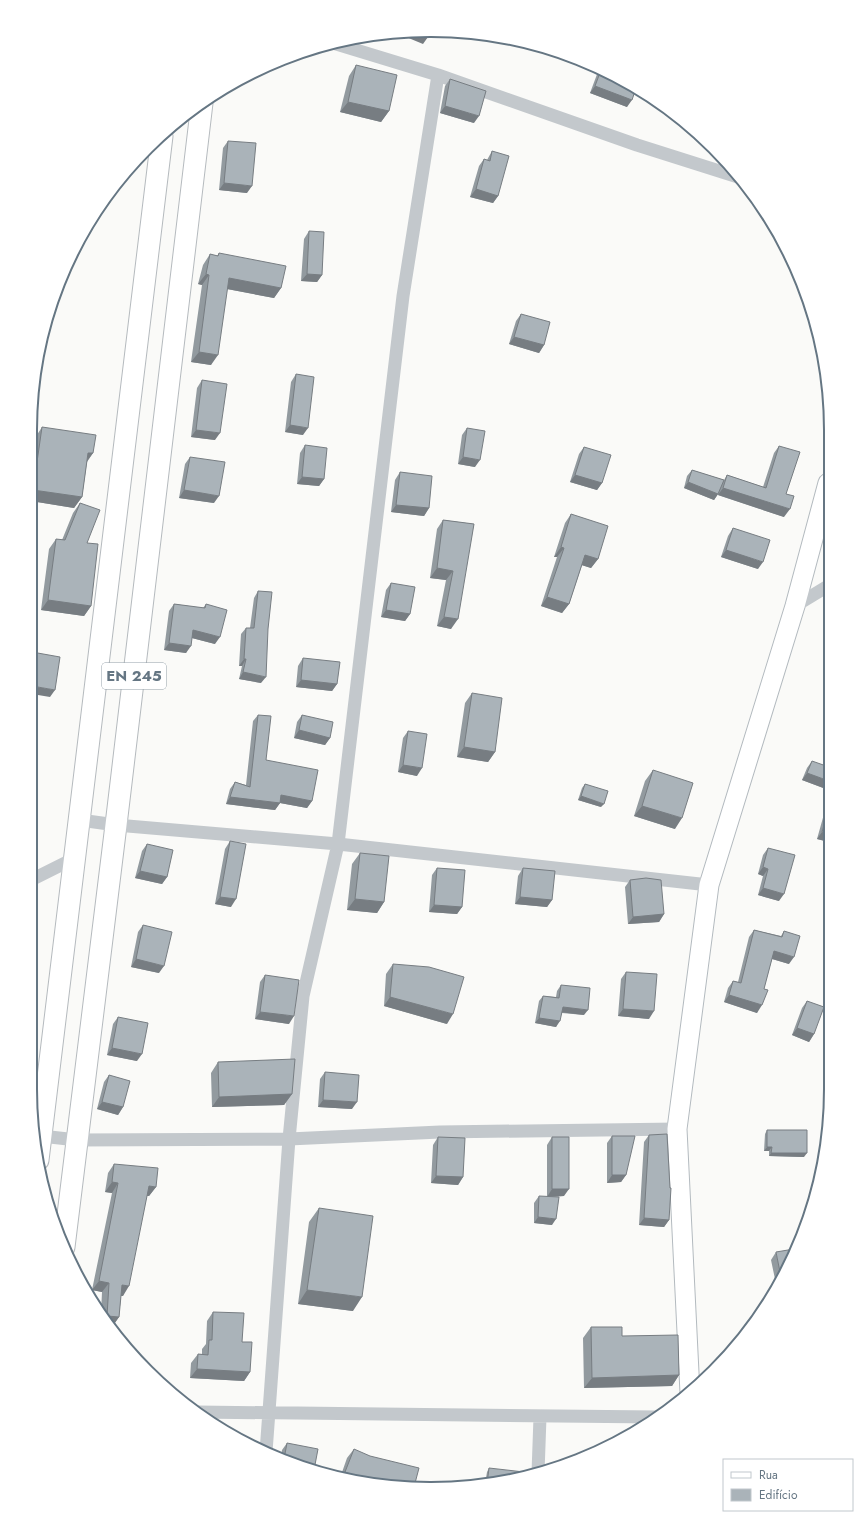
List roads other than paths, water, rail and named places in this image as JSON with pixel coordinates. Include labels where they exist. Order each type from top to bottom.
[{"type":"main road","name":"EN 245","points":[[65,1235],[201,111]]},
{"type":"main road","name":"EN 245","points":[[40,1142],[161,144]]},
{"type":"main road","points":[[690,1384],[677,1129],[709,885],[795,606],[824,498]]},
{"type":"street","points":[[345,47],[438,75],[630,142],[728,174]]},
{"type":"street","points":[[266,1446],[289,1139],[303,996],[338,844],[402,303],[438,75]]},
{"type":"street","points":[[795,606],[824,588]]},
{"type":"street","points":[[80,820],[116,825],[338,844],[709,885]]},
{"type":"street","points":[[37,877],[75,858]]},
{"type":"street","points":[[41,1136],[77,1140],[289,1139],[440,1132],[677,1129]]},
{"type":"street","points":[[207,1412],[647,1417]]},
{"type":"street","points":[[538,1467],[540,1417]]}]
